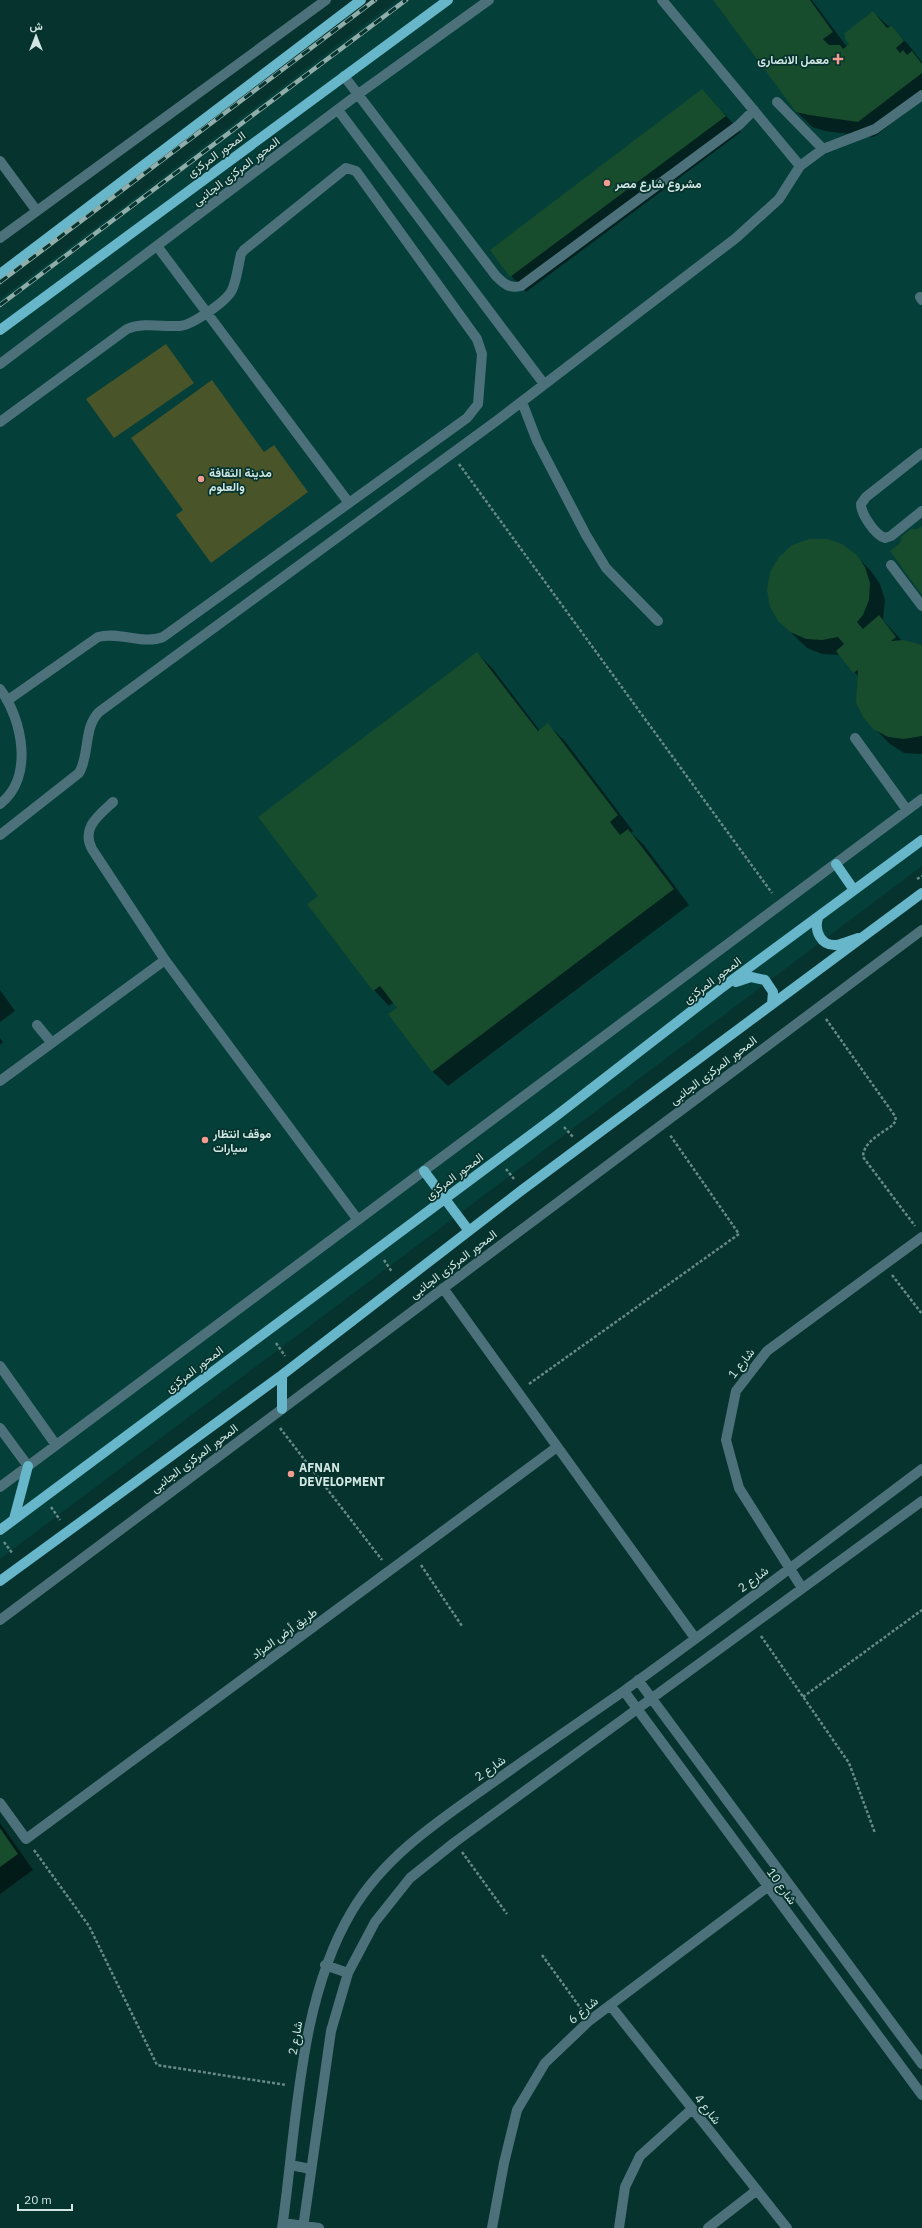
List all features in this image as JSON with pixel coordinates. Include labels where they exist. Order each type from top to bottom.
[{"type":"main road","points":[[0,274],[361,0]]},
{"type":"main road","name":"المحور المركزى","points":[[0,330],[448,0]]},
{"type":"main road","name":"المحور المركزى","points":[[1,1535],[14,1519],[444,1200],[556,1116],[720,989],[922,840]]},
{"type":"main road","points":[[836,864],[854,890]]},
{"type":"main road","points":[[0,1581],[282,1375],[580,1146],[922,893]]},
{"type":"main road","points":[[818,918],[816,924],[818,935],[830,944],[841,943],[868,934]]},
{"type":"main road","points":[[720,989],[751,976],[761,977],[771,986],[773,992],[772,1004]]},
{"type":"main road","points":[[424,1171],[444,1200],[469,1231]]},
{"type":"main road","points":[[282,1375],[282,1409]]},
{"type":"main road","points":[[14,1519],[28,1466]]},
{"type":"street","points":[[0,238],[36,210],[326,0]]},
{"type":"street","name":"المحور المركزى الجانبى","points":[[0,364],[357,95],[488,0]]},
{"type":"street","points":[[662,0],[800,166]]},
{"type":"street","points":[[344,76],[496,276],[504,284],[516,287],[521,286],[739,125],[754,110]]},
{"type":"street","points":[[0,835],[79,773],[84,762],[92,721],[99,712],[522,402],[736,238],[779,198],[800,166],[823,149],[875,129],[922,95]]},
{"type":"street","points":[[777,102],[823,149]]},
{"type":"street","points":[[338,110],[544,384]]},
{"type":"street","points":[[0,161],[36,210]]},
{"type":"street","points":[[0,422],[127,329],[139,325],[181,326],[189,324],[224,300],[232,290],[241,254],[244,250],[342,170],[349,168],[356,171],[477,339],[482,354],[478,404],[472,414],[163,638],[152,640],[106,636],[98,638],[8,700]]},
{"type":"street","points":[[158,246],[349,503]]},
{"type":"street","points":[[522,402],[537,441],[586,535],[606,568],[658,621]]},
{"type":"street","points":[[922,453],[866,497],[861,504],[863,514],[879,535],[885,538],[891,536],[922,511]]},
{"type":"street","points":[[891,565],[922,606]]},
{"type":"street","points":[[0,689],[8,700],[20,737],[20,774],[14,791],[0,804]]},
{"type":"street","points":[[855,738],[907,810]]},
{"type":"street","points":[[0,1487],[922,799]]},
{"type":"street","points":[[113,802],[90,825],[88,832],[90,844],[165,960],[358,1220]]},
{"type":"street","name":"المحور المركزى الجانبى","points":[[0,1620],[922,930]]},
{"type":"street","points":[[0,1081],[51,1042],[165,960]]},
{"type":"street","points":[[38,1025],[51,1042]]},
{"type":"street","name":"شارع 1","points":[[802,1588],[739,1488],[726,1440],[736,1390],[767,1351],[884,1265],[920,1233]]},
{"type":"street","points":[[443,1288],[695,1638]]},
{"type":"street","points":[[0,1366],[56,1445]]},
{"type":"street","points":[[0,1428],[28,1466]]},
{"type":"street","name":"طريق أرض المزاد","points":[[26,1839],[557,1447]]},
{"type":"street","name":"شارع 2","points":[[282,2226],[300,2087],[310,2027],[325,1966],[352,1910],[390,1861],[437,1822],[624,1691],[922,1469]]},
{"type":"street","points":[[303,2227],[331,2031],[348,1973],[375,1922],[410,1878],[455,1842],[922,1501]]},
{"type":"street","name":"شارع 10","points":[[638,1680],[922,2064]]},
{"type":"street","name":"شارع 10","points":[[624,1691],[767,1888],[922,2095]]},
{"type":"street","points":[[0,1804],[26,1839]]},
{"type":"street","name":"شارع 6","points":[[492,2228],[504,2163],[517,2110],[545,2063],[589,2020],[782,1876]]},
{"type":"street","points":[[325,1966],[348,1973]]},
{"type":"street","name":"شارع 4","points":[[610,2005],[787,2228]]},
{"type":"street","points":[[619,2228],[625,2187],[640,2156],[692,2109]]},
{"type":"street","points":[[290,2165],[311,2168]]},
{"type":"street","points":[[708,2228],[757,2190]]},
{"type":"street","points":[[282,2226],[319,2228]]},
{"type":"path","points":[[451,454],[780,905]]},
{"type":"path","points":[[818,1007],[895,1116],[896,1120],[893,1124],[866,1145],[863,1150],[863,1157],[920,1233]]},
{"type":"path","points":[[556,1116],[580,1146]]},
{"type":"path","points":[[517,1392],[739,1234],[662,1124]]},
{"type":"path","points":[[499,1158],[522,1190]]},
{"type":"path","points":[[377,1250],[400,1284]]},
{"type":"path","points":[[884,1265],[922,1314]]},
{"type":"path","points":[[268,1331],[292,1367]]},
{"type":"path","points":[[271,1416],[390,1571]]},
{"type":"path","points":[[45,1497],[68,1532]]},
{"type":"path","points":[[1,1535],[22,1565]]},
{"type":"path","points":[[413,1554],[462,1626]]},
{"type":"path","points":[[803,1697],[922,1610]]},
{"type":"path","points":[[752,1624],[849,1763],[875,1833]]},
{"type":"path","points":[[26,1839],[89,1926],[157,2065],[300,2087]]},
{"type":"path","points":[[455,1842],[507,1914]]},
{"type":"path","points":[[542,1955],[589,2020]]},
{"type":"shaded area","points":[[397,0],[922,0],[922,866],[0,1559],[0,299]]},
{"type":"green space","points":[[166,344],[194,383],[114,438],[86,399]]},
{"type":"green space","points":[[212,380],[264,452],[274,445],[308,492],[211,563],[176,515],[183,510],[131,438]]},
{"type":"building","name":"معمل الانصارى","points":[[713,0],[810,0],[833,32],[823,39],[829,45],[840,45],[843,49],[849,44],[845,39],[845,33],[873,11],[887,28],[892,26],[904,41],[896,48],[900,53],[903,50],[907,55],[912,51],[922,64],[922,73],[858,122],[796,112]]},
{"type":"building","name":"مشروع شارع مصر","points":[[702,89],[726,116],[510,277],[490,250]]},
{"type":"building","points":[[922,526],[922,595],[890,551],[900,543],[902,536],[911,529],[918,529]]},
{"type":"building","points":[[809,539],[827,539],[842,544],[856,554],[865,567],[870,583],[869,600],[863,615],[857,622],[863,629],[879,615],[896,637],[891,641],[904,640],[922,645],[922,736],[904,739],[888,737],[873,729],[863,717],[856,702],[858,670],[853,673],[836,651],[844,644],[838,637],[822,640],[806,639],[790,632],[778,621],[770,607],[767,590],[770,572],[779,557],[792,545]]},
{"type":"building","points":[[477,652],[538,731],[548,723],[618,815],[610,822],[620,835],[628,829],[674,889],[432,1072],[388,1014],[397,1008],[380,986],[373,991],[307,904],[318,896],[258,817]]},
{"type":"building","points":[[0,1828],[18,1854],[0,1867]]},
{"type":"railway","points":[[0,282],[375,0]]},
{"type":"railway","points":[[0,305],[406,0]]},
{"type":"place","name":"معمل الانصارى","points":[[838,59]]},
{"type":"place","name":"مشروع شارع مصر","points":[[607,183]]},
{"type":"place","name":"مدينة الثقافة والعلوم","points":[[201,479]]},
{"type":"place","name":"موقف انتظار سيارات","points":[[205,1140]]},
{"type":"place","name":"AFNAN DEVELOPMENT","points":[[291,1474]]}]
